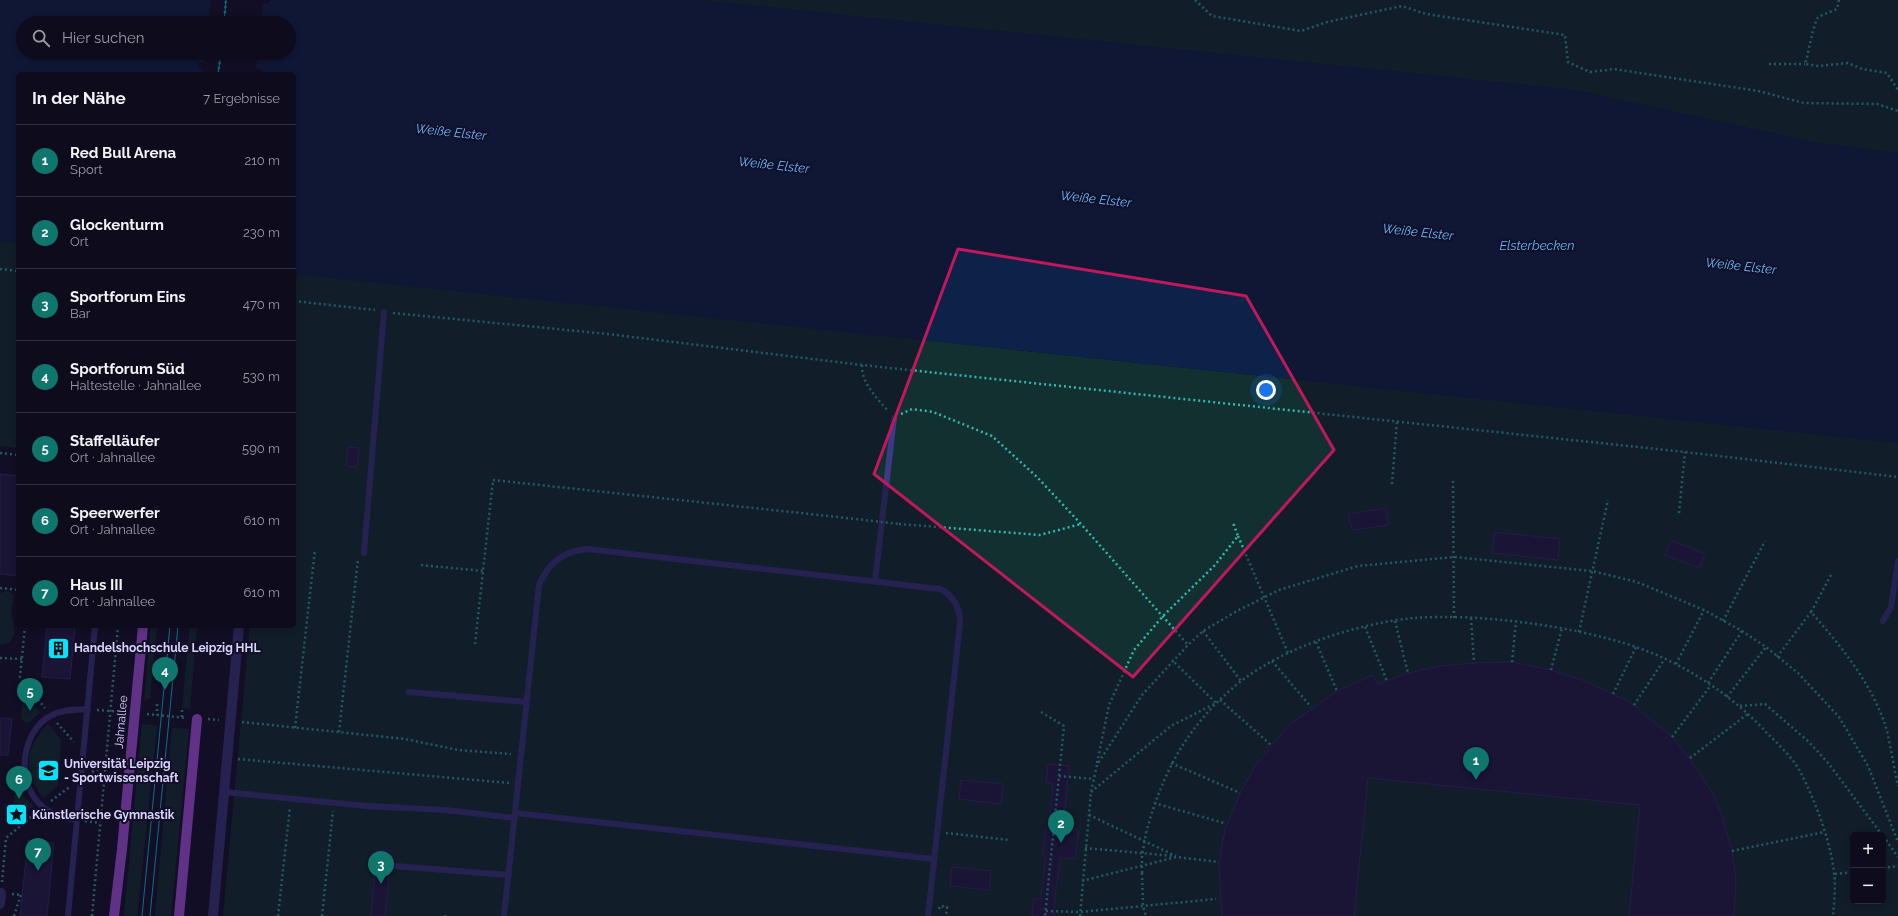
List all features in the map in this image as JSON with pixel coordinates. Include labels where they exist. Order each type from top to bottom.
[{"type":"main road","name":"Jahnallee","points":[[114,916],[143,628]]},
{"type":"main road","points":[[179,916],[197,719]]},
{"type":"street","points":[[213,916],[239,628]]},
{"type":"street","points":[[0,904],[1,893]]},
{"type":"lane","points":[[361,553],[384,312]]},
{"type":"lane","points":[[875,581],[894,418]]},
{"type":"lane","points":[[504,916],[539,585],[542,576],[551,565],[569,552],[578,550],[595,550],[940,589],[954,600],[960,615],[928,916]]},
{"type":"lane","points":[[1883,621],[1891,607],[1898,561]]},
{"type":"lane","points":[[68,916],[95,628]]},
{"type":"lane","points":[[409,692],[526,702]]},
{"type":"lane","points":[[77,820],[61,816],[43,807],[26,783],[23,764],[26,750],[34,733],[41,723],[50,715],[59,712],[88,709]]},
{"type":"lane","points":[[224,792],[334,803],[515,815],[934,859]]},
{"type":"lane","points":[[394,866],[509,875]]},
{"type":"path","points":[[225,16],[226,0]]},
{"type":"path","points":[[1195,0],[1212,16],[1301,31],[1327,22],[1402,6],[1426,14],[1565,35],[1568,62],[1590,72],[1614,69],[1758,91],[1804,103],[1877,104],[1898,111]]},
{"type":"path","points":[[1805,64],[1810,49],[1813,29],[1818,17],[1837,9],[1838,0]]},
{"type":"path","points":[[218,72],[220,60]]},
{"type":"path","points":[[1768,64],[1805,64],[1818,66],[1848,63],[1862,69],[1887,73],[1898,90]]},
{"type":"path","points":[[0,269],[16,271]]},
{"type":"path","points":[[296,301],[384,312],[608,334],[862,365],[1685,452],[1898,477]]},
{"type":"path","points":[[862,365],[861,374],[868,386],[894,418],[912,409],[933,412],[992,436],[1037,477],[1081,524],[1188,645]]},
{"type":"path","points":[[1392,484],[1397,421]]},
{"type":"path","points":[[1679,513],[1685,452]]},
{"type":"path","points":[[0,453],[16,455]]},
{"type":"path","points":[[475,644],[493,480],[899,524],[1040,535],[1081,524]]},
{"type":"path","points":[[1454,480],[1454,618]]},
{"type":"path","points":[[1579,632],[1608,500]]},
{"type":"path","points":[[1233,524],[1288,653]]},
{"type":"path","points":[[1080,916],[1091,792],[1109,705],[1134,650],[1163,616],[1215,565],[1238,536]]},
{"type":"path","points":[[1723,621],[1765,541]]},
{"type":"path","points":[[295,728],[315,550]]},
{"type":"path","points":[[339,732],[361,553]]},
{"type":"path","points":[[1097,765],[1142,695],[1172,660],[1203,632],[1279,590],[1358,566],[1454,556],[1592,571],[1636,582],[1704,610],[1742,631],[1766,647],[1798,673],[1839,717],[1868,766],[1898,842]]},
{"type":"path","points":[[421,565],[483,571]]},
{"type":"path","points":[[1777,656],[1810,612],[1831,575]]},
{"type":"path","points":[[0,588],[16,590]]},
{"type":"path","points":[[1676,664],[1704,610]]},
{"type":"path","points":[[1810,612],[1839,644],[1870,693],[1886,730],[1898,786]]},
{"type":"path","points":[[1091,792],[1171,726],[1216,703],[1241,681],[1272,661],[1316,642],[1365,627],[1415,618],[1471,618],[1562,628],[1636,647],[1676,664],[1711,685],[1749,713],[1787,754],[1800,773],[1825,832],[1835,874],[1833,916]]},
{"type":"path","points":[[1471,618],[1474,662]]},
{"type":"path","points":[[1395,621],[1408,672]]},
{"type":"path","points":[[1512,662],[1516,622]]},
{"type":"path","points":[[1365,627],[1387,681]]},
{"type":"path","points":[[1,893],[6,838],[82,777],[101,768],[84,753],[50,715],[20,677],[25,628]]},
{"type":"path","points":[[92,916],[118,628]]},
{"type":"path","points":[[1551,670],[1562,628]]},
{"type":"path","points":[[1708,683],[1742,631]]},
{"type":"path","points":[[1203,632],[1241,681]]},
{"type":"path","points":[[1316,642],[1337,691]]},
{"type":"path","points":[[1614,694],[1636,647]]},
{"type":"path","points":[[1727,697],[1766,647]]},
{"type":"path","points":[[0,658],[22,659]]},
{"type":"path","points":[[1172,660],[1216,703]]},
{"type":"path","points":[[1634,705],[1664,660]]},
{"type":"path","points":[[1272,661],[1311,707]]},
{"type":"path","points":[[1672,737],[1711,685]]},
{"type":"path","points":[[1220,700],[1271,745]]},
{"type":"path","points":[[1146,916],[1143,906],[1142,856],[1154,803],[1171,763],[1190,734],[1216,703]]},
{"type":"path","points":[[157,704],[157,715]]},
{"type":"path","points":[[1740,706],[1765,704],[1809,742],[1829,764],[1879,832]]},
{"type":"path","points":[[182,708],[182,717]]},
{"type":"path","points":[[88,709],[230,721],[405,739],[458,750],[521,755]]},
{"type":"path","points":[[1041,712],[1064,726],[1045,916]]},
{"type":"path","points":[[1690,758],[1749,713]]},
{"type":"path","points":[[227,758],[518,784]]},
{"type":"path","points":[[1171,763],[1240,793]]},
{"type":"path","points":[[1059,776],[1094,779]]},
{"type":"path","points":[[278,916],[290,798]]},
{"type":"path","points":[[322,916],[334,803]]},
{"type":"path","points":[[1154,803],[1224,823]]},
{"type":"path","points":[[1089,815],[1176,857]]},
{"type":"path","points":[[77,820],[100,823]]},
{"type":"path","points":[[1732,850],[1825,832]]},
{"type":"path","points":[[947,833],[1010,840]]},
{"type":"path","points":[[1886,841],[1898,857]]},
{"type":"path","points":[[1085,848],[1219,862]]},
{"type":"path","points":[[1082,881],[1176,857]]},
{"type":"path","points":[[1886,868],[1898,866]]},
{"type":"path","points":[[1835,874],[1850,872]]},
{"type":"path","points":[[14,916],[20,894]]},
{"type":"path","points":[[1046,910],[1080,912],[1216,899]]},
{"type":"path","points":[[937,911],[940,906],[947,907],[946,916]]},
{"type":"highlighted area","points":[[958,249],[1246,296],[1334,450],[1133,677],[874,474]]},
{"type":"green space","points":[[698,0],[1898,0],[1898,153],[1813,142],[1574,90]]},
{"type":"green space","points":[[0,241],[16,243],[16,448],[0,446]]},
{"type":"green space","points":[[297,274],[1898,443],[1898,916],[223,916],[250,628],[296,628]]},
{"type":"green space","points":[[9,591],[14,596],[11,610],[15,632],[10,642],[0,645],[0,593]]},
{"type":"green space","points":[[151,628],[157,628],[150,698],[144,701]]},
{"type":"green space","points":[[190,628],[197,628],[190,709],[182,708]]},
{"type":"green space","points":[[24,693],[40,712],[28,723],[21,719]]},
{"type":"green space","points":[[48,723],[61,740],[58,786],[43,798],[32,777],[29,768],[29,759],[35,742]]},
{"type":"green space","points":[[142,724],[157,726],[137,916],[124,916]]},
{"type":"green space","points":[[172,728],[189,729],[171,916],[155,916]]},
{"type":"green space","points":[[20,793],[34,806],[13,821],[14,794]]},
{"type":"water","name":"Elsterbecken","points":[[0,0],[230,0],[267,4],[271,0],[698,0],[1574,90],[1813,142],[1898,153],[1898,443],[296,274],[296,72],[263,72],[259,68],[201,62],[197,64],[200,69],[226,72],[16,72],[16,243],[0,241]]},
{"type":"pier","points":[[211,0],[249,0],[266,2],[263,3],[262,16],[209,16]]},
{"type":"pier","points":[[204,60],[257,60],[256,68],[259,70],[201,64],[204,63]]},
{"type":"pier","points":[[201,67],[244,72],[203,72]]},
{"type":"building","points":[[348,447],[359,448],[357,467],[346,466]]},
{"type":"building","points":[[0,474],[16,476],[16,576],[0,574]]},
{"type":"building","points":[[1386,508],[1389,525],[1352,530],[1349,514]]},
{"type":"building","points":[[1495,532],[1560,539],[1558,560],[1492,553]]},
{"type":"building","points":[[1671,540],[1705,554],[1699,568],[1665,555]]},
{"type":"building","name":"Handelshochschule Leipzig HHL","points":[[47,628],[75,628],[70,679],[42,677]]},
{"type":"building","points":[[1512,662],[1551,670],[1585,681],[1628,701],[1672,737],[1713,793],[1722,816],[1732,851],[1736,879],[1734,916],[1629,916],[1640,805],[1368,778],[1354,916],[1222,916],[1219,862],[1225,830],[1240,793],[1255,766],[1290,724],[1337,691],[1373,675],[1378,684],[1408,673],[1440,666]]},
{"type":"building","points":[[0,718],[12,719],[8,755],[0,755]]},
{"type":"building","points":[[1048,764],[1069,766],[1063,829],[1079,830],[1075,859],[1060,858],[1053,916],[1032,916],[1034,899],[1041,899],[1046,856],[1043,856],[1046,827],[1049,827],[1053,783],[1046,783]]},
{"type":"building","points":[[961,780],[1003,784],[1001,804],[959,799]]},
{"type":"building","points":[[28,840],[54,843],[47,916],[20,916]]},
{"type":"building","points":[[377,850],[392,851],[385,916],[371,916]]},
{"type":"building","points":[[952,867],[991,871],[989,890],[950,886]]},
{"type":"tram line","points":[[225,16],[226,0]]},
{"type":"tram line","points":[[218,72],[220,60]]},
{"type":"tram line","points":[[142,916],[170,628]]},
{"type":"tram line","points":[[150,916],[178,628]]},
{"type":"place","name":"Handelshochschule Leipzig HHL","points":[[59,648]]},
{"type":"place","name":"Sportforum Süd","points":[[165,690]]},
{"type":"place","name":"Staffelläufer","points":[[30,711]]},
{"type":"place","name":"Universität Leipzig - Sportwissenschaft","points":[[48,771]]},
{"type":"place","name":"Red Bull Arena","points":[[1476,780]]},
{"type":"place","name":"Speerwerfer","points":[[19,799]]},
{"type":"place","name":"Künstlerische Gymnastik","points":[[16,815]]},
{"type":"place","name":"Glockenturm","points":[[1061,843]]},
{"type":"place","name":"Haus III","points":[[38,871]]},
{"type":"place","name":"Sportforum Eins","points":[[381,884]]},
{"type":"water label","name":"Weiße Elster","points":[[451,132]]},
{"type":"water label","name":"Weiße Elster","points":[[774,165]]},
{"type":"water label","name":"Weiße Elster","points":[[1096,199]]},
{"type":"water label","name":"Weiße Elster","points":[[1418,232]]},
{"type":"water label","name":"Weiße Elster","points":[[1741,266]]}]
